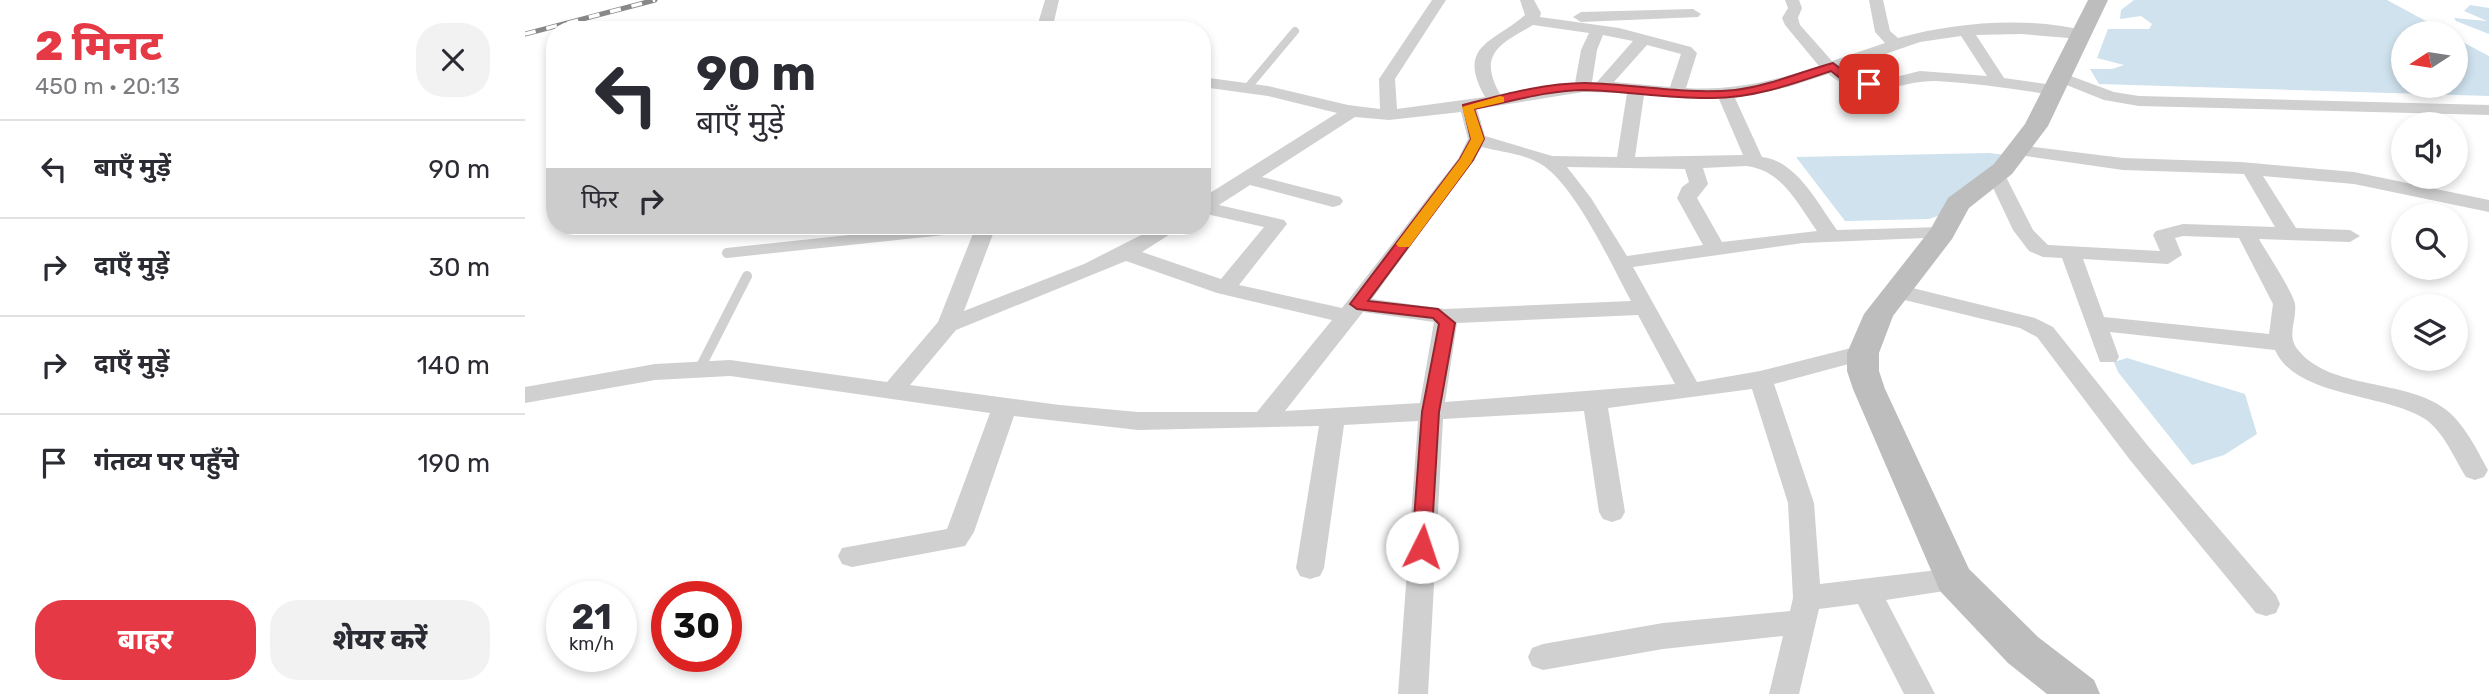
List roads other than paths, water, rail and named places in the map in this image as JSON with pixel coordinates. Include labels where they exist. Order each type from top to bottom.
[{"type":"street","points":[[1046,21],[1052,0]]},
{"type":"street","points":[[1389,115],[1387,79],[1438,2],[1417,0]]},
{"type":"street","points":[[1527,0],[1532,18]]},
{"type":"street","points":[[1792,0],[1795,8],[1790,18],[1795,31],[1812,51],[1849,80],[1869,84],[1898,84],[1913,76],[2057,84],[2139,101],[2489,110]]},
{"type":"street","points":[[1876,0],[1883,32],[1896,45]]},
{"type":"street","points":[[2079,694],[2023,650],[1954,580],[1869,388],[1863,371],[1863,353],[1870,330],[1896,291],[1942,233],[1958,204],[1996,175],[2036,125],[2098,0]]},
{"type":"street","points":[[1496,101],[1480,70],[1481,60],[1501,36],[1532,18],[1693,14]]},
{"type":"street","points":[[1532,18],[1644,39],[1689,53],[1677,92]]},
{"type":"street","points":[[1583,87],[1586,61],[1598,30]]},
{"type":"street","points":[[1211,83],[1248,87],[1352,111],[1389,115],[1468,107],[1583,87],[1725,94],[1773,87],[1896,45],[1934,35],[2037,30],[2081,34]]},
{"type":"street","points":[[1966,33],[1999,82]]},
{"type":"street","points":[[1601,87],[1644,39]]},
{"type":"street","points":[[1625,162],[1636,89]]},
{"type":"street","points":[[1725,94],[1755,161]]},
{"type":"street","points":[[1265,421],[1466,160],[1477,139],[1468,107]]},
{"type":"street","points":[[1211,202],[1352,111]]},
{"type":"street","points":[[1477,139],[1549,161],[1768,163],[1788,177],[1830,235]]},
{"type":"street","points":[[2018,150],[2123,164],[2251,169],[2354,178],[2489,206]]},
{"type":"street","points":[[1549,161],[1563,173],[1619,263],[1690,391]]},
{"type":"street","points":[[1692,163],[1699,184],[1689,191],[1687,198],[1716,249]]},
{"type":"street","points":[[2251,169],[2288,232]]},
{"type":"street","points":[[1996,175],[2031,246],[2043,251],[2168,258],[2172,255],[2163,240],[2165,233],[2245,231],[2350,236]]},
{"type":"street","points":[[1246,178],[1333,201]]},
{"type":"street","points":[[1211,209],[1277,224],[1225,288]]},
{"type":"street","points":[[2245,231],[2284,304],[2278,327],[2282,343],[2296,362],[2309,371],[2434,414],[2475,470]]},
{"type":"street","points":[[1619,263],[1830,235],[1942,233]]},
{"type":"street","points":[[891,392],[948,325],[981,235]]},
{"type":"street","points":[[948,325],[1126,254],[1158,235]]},
{"type":"street","points":[[2070,253],[2108,357]]},
{"type":"street","points":[[1126,254],[1225,288],[1352,311],[1443,316],[1644,308]]},
{"type":"street","points":[[1896,291],[2027,323],[2045,332],[2139,453],[2266,604]]},
{"type":"street","points":[[1413,694],[1431,412],[1447,328],[1443,316]]},
{"type":"street","points":[[2096,323],[2282,343]]},
{"type":"street","points":[[525,396],[630,376],[700,368],[773,373],[891,392],[1138,421],[1265,421],[1595,401],[1690,391],[1760,379],[1863,353]]},
{"type":"street","points":[[1760,379],[1783,441],[1801,503],[1805,610],[1784,694]]},
{"type":"street","points":[[1595,401],[1612,512]]},
{"type":"street","points":[[852,556],[955,538],[960,533],[1005,406]]},
{"type":"street","points":[[1310,568],[1333,417]]},
{"type":"street","points":[[1543,657],[1805,610],[1866,591],[1954,580]]},
{"type":"street","points":[[1866,591],[1920,694]]},
{"type":"lane","points":[[1248,87],[1295,31]]},
{"type":"lane","points":[[727,253],[898,235]]},
{"type":"lane","points":[[700,368],[747,276]]},
{"type":"water","points":[[2134,0],[2387,0],[2426,21],[2391,21],[2391,93],[2099,84],[2090,69],[2112,69],[2124,65],[2097,58],[2108,29],[2149,29],[2152,24],[2141,16],[2120,19],[2121,10]]},
{"type":"water","points":[[2470,5],[2489,8],[2489,34],[2468,26],[2468,21],[2456,21],[2454,18],[2487,21],[2464,11]]},
{"type":"water","points":[[2468,45],[2489,56],[2489,96],[2468,95]]},
{"type":"water","points":[[1989,153],[2006,155],[1941,215],[1929,219],[1845,221],[1796,157]]},
{"type":"water","points":[[2127,358],[2245,394],[2257,434],[2224,455],[2192,465],[2118,372],[2114,362]]},
{"type":"railway","points":[[575,21],[655,0]]},
{"type":"railway","points":[[525,34],[546,29]]}]
